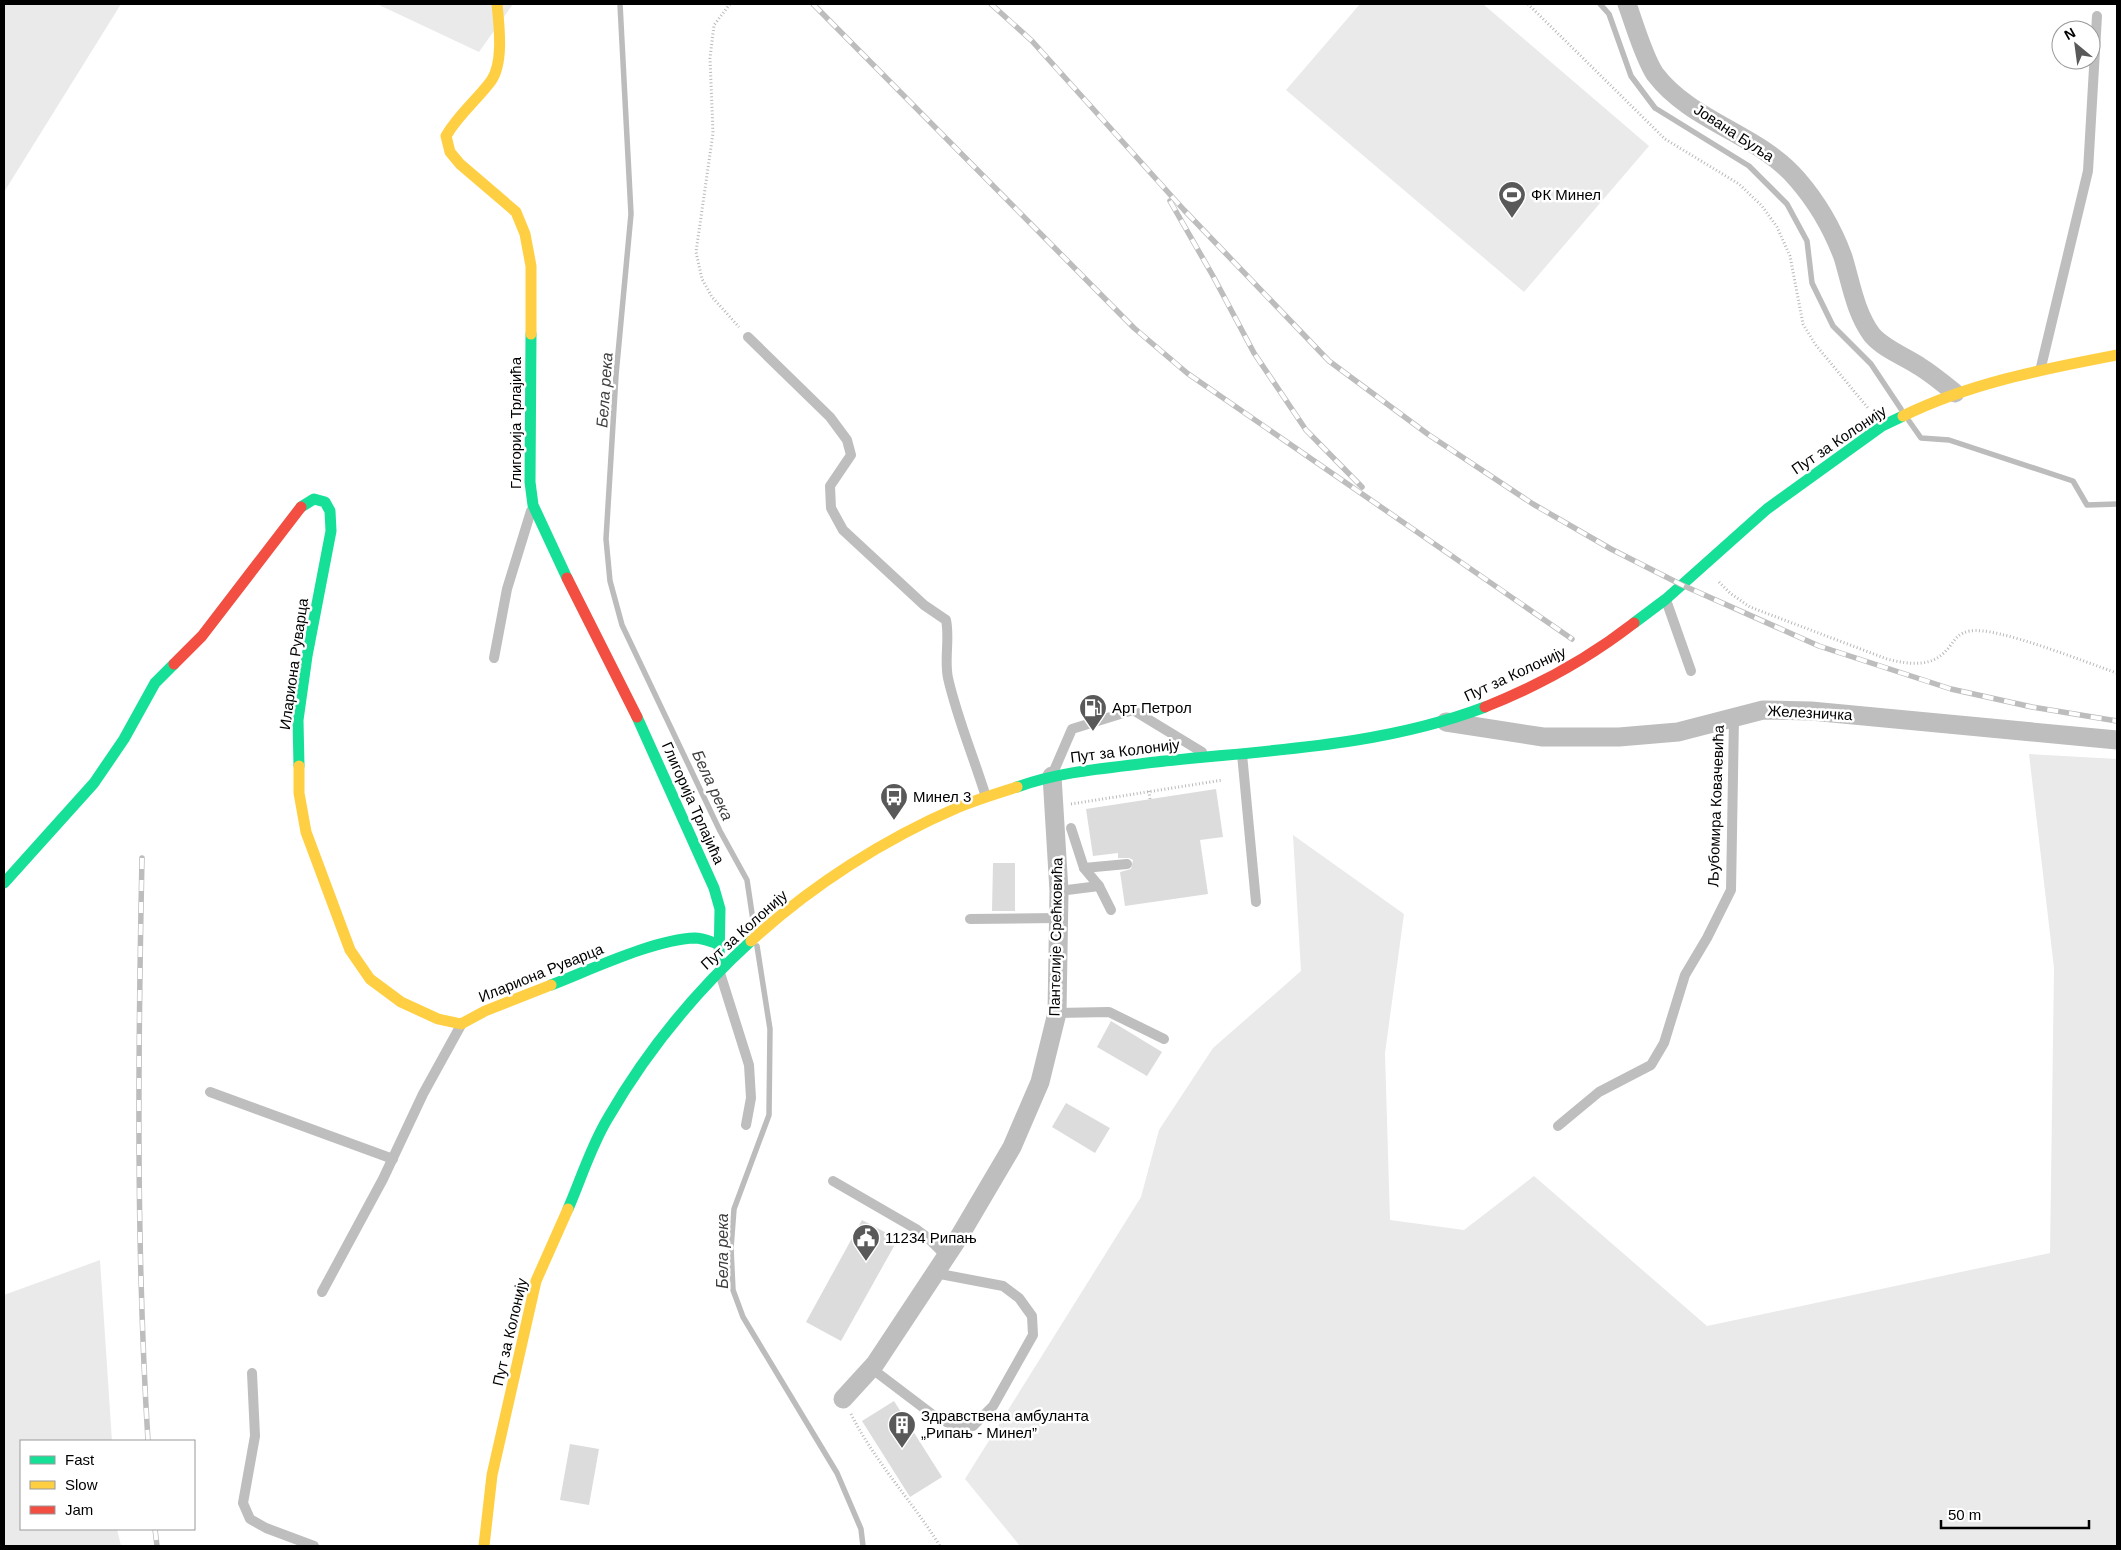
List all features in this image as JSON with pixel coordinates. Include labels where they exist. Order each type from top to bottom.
[{"type":"street","name":"Глигорија Трлајића","points":[[497,4],[500,34],[497,65],[492,80],[455,120],[446,136],[450,152],[460,164],[516,212],[525,234],[531,266],[530,482],[532,505],[638,718],[714,888],[720,909],[719,970]]},
{"type":"street","name":"Јована Буља","points":[[1627,4],[1655,73],[1670,89],[1689,104],[1762,148],[1797,179],[1832,229],[1843,258],[1853,294],[1865,324],[1873,336],[1887,347],[1921,366],[1955,393]]},
{"type":"street","name":"Пут за Колонију","points":[[484,1546],[492,1475],[536,1281],[607,1119],[672,1022],[741,948],[784,911],[874,850],[958,808],[1042,778],[1383,736],[1445,722],[1510,697],[1574,664],[1628,628],[1666,599],[1768,509],[1882,426],[1955,393],[2041,369],[2117,354]]},
{"type":"street","name":"Илариона Руварца","points":[[4,884],[94,783],[124,739],[155,683],[202,636],[302,505],[314,499],[325,502],[330,511],[331,532],[307,656],[298,720],[299,793],[306,832],[350,950],[370,979],[401,1002],[438,1019],[461,1024],[485,1011],[620,958],[670,942],[697,938],[718,944]]},
{"type":"street","name":"Железничка","points":[[1445,722],[1542,737],[1619,737],[1678,732],[1763,710],[1810,711],[2117,740]]},
{"type":"street","name":"Пантелије Срећковића","points":[[844,1399],[871,1368],[946,1256],[1012,1147],[1040,1082],[1057,1013],[1059,891],[1052,776]]},
{"type":"lane","points":[[2041,369],[2088,171],[2098,16]]},
{"type":"lane","points":[[748,337],[830,417],[847,440],[851,455],[830,486],[831,508],[843,530],[924,605],[946,620],[948,677],[987,798]]},
{"type":"lane","points":[[494,658],[506,589],[532,505]]},
{"type":"lane","points":[[1666,599],[1691,671]]},
{"type":"lane","points":[[1052,776],[1072,728],[1133,710],[1210,756]]},
{"type":"lane","name":"Љубомира Ковачевића","points":[[1558,1126],[1599,1092],[1651,1065],[1664,1043],[1685,975],[1708,938],[1730,890],[1734,718]]},
{"type":"lane","points":[[1242,752],[1256,902]]},
{"type":"lane","points":[[1071,828],[1084,868],[1099,886],[1111,910]]},
{"type":"lane","points":[[1084,868],[1127,864]]},
{"type":"lane","points":[[1059,891],[1099,886]]},
{"type":"lane","points":[[970,920],[1058,918]]},
{"type":"lane","points":[[719,970],[749,1065],[751,1098],[746,1125]]},
{"type":"lane","points":[[1057,1013],[1110,1012],[1164,1039]]},
{"type":"lane","points":[[322,1292],[393,1159],[423,1094],[461,1024]]},
{"type":"lane","points":[[210,1092],[393,1159]]},
{"type":"lane","points":[[833,1181],[916,1229],[946,1256]]},
{"type":"lane","points":[[871,1368],[933,1415],[958,1428],[973,1426],[993,1406],[1033,1335],[1032,1316],[1020,1298],[1003,1286],[935,1273]]},
{"type":"lane","points":[[252,1373],[255,1436],[242,1503],[250,1520],[314,1546]]},
{"type":"path","points":[[730,4],[714,24],[710,58],[713,133],[696,252],[702,279],[712,297],[748,337]]},
{"type":"path","points":[[1528,4],[1665,139],[1739,184],[1762,206],[1777,227],[1790,256],[1803,324],[1815,344],[1882,426]]},
{"type":"path","points":[[1703,566],[1730,593],[1750,606],[1905,664],[1924,664],[1938,658],[1958,634],[1971,630],[1988,631],[2029,643],[2117,673]]},
{"type":"path","points":[[1069,805],[1220,782]]},
{"type":"path","points":[[844,1399],[859,1430],[876,1456],[921,1515],[940,1546]]},
{"type":"shaded area","points":[[4,4],[121,4],[4,192]]},
{"type":"shaded area","points":[[377,4],[513,4],[479,52]]},
{"type":"shaded area","name":"ФК Минел","points":[[1360,4],[1483,4],[1649,146],[1524,292],[1286,90]]},
{"type":"shaded area","points":[[2029,754],[2117,759],[2117,1546],[1020,1546],[965,1479],[1141,1197],[1159,1130],[1213,1048],[1301,971],[1293,835],[1404,914],[1385,1053],[1390,1220],[1464,1230],[1534,1176],[1707,1326],[2050,1253],[2054,968]]},
{"type":"shaded area","points":[[100,1260],[112,1440],[20,1440],[20,1530],[117,1530],[121,1546],[4,1546],[4,1295]]},
{"type":"building","points":[[1216,789],[1223,837],[1200,840],[1208,894],[1125,906],[1120,872],[1131,869],[1133,860],[1118,858],[1118,853],[1093,856],[1086,809]]},
{"type":"building","points":[[993,863],[1015,863],[1015,911],[992,911]]},
{"type":"building","points":[[1111,1021],[1162,1052],[1147,1076],[1097,1047]]},
{"type":"building","points":[[1066,1103],[1110,1128],[1095,1153],[1052,1127]]},
{"type":"building","points":[[862,1220],[898,1239],[841,1341],[806,1322]]},
{"type":"building","name":"Здравствена амбуланта „Рипањ - Минел”","points":[[894,1401],[942,1477],[910,1497],[862,1421]]},
{"type":"building","points":[[570,1444],[599,1449],[589,1505],[560,1500]]},
{"type":"waterway","name":"Бела река","points":[[620,4],[631,214],[616,375],[606,539],[610,581],[622,625],[720,831],[747,880],[754,927]]},
{"type":"waterway","points":[[1600,4],[1609,14],[1631,76],[1655,108],[1749,166],[1787,204],[1807,241],[1812,283],[1833,326],[1871,364],[1901,409]]},
{"type":"waterway","points":[[1909,421],[1921,438],[1949,440],[2073,481],[2087,505],[2117,504]]},
{"type":"waterway","name":"Бела река","points":[[757,946],[770,1029],[769,1115],[734,1209],[731,1248],[733,1290],[743,1317],[837,1473],[861,1529],[863,1546]]},
{"type":"railway","points":[[813,4],[1134,328],[1187,373],[1572,639]]},
{"type":"railway","points":[[991,4],[1032,41],[1184,210],[1329,361],[1429,435],[1533,504],[1611,549],[1682,585],[1819,646],[1951,689],[2032,707],[2117,721]]},
{"type":"railway","points":[[1170,201],[1254,353],[1306,430],[1362,487]]},
{"type":"railway","points":[[142,858],[139,1150],[141,1295],[148,1440]]},
{"type":"railway","points":[[155,1530],[157,1546]]},
{"type":"traffic: fast","points":[[531,334],[530,482],[533,505],[567,578]]},
{"type":"traffic: fast","points":[[1634,623],[1666,599],[1767,509],[1882,426],[1903,416]]},
{"type":"traffic: fast","points":[[299,766],[298,720],[307,656],[331,531],[330,511],[325,502],[314,499],[301,507]]},
{"type":"traffic: fast","points":[[4,883],[94,783],[124,739],[155,683],[174,664]]},
{"type":"traffic: fast","points":[[1017,787],[1051,777],[1085,771],[1364,739],[1405,731],[1485,707]]},
{"type":"traffic: fast","points":[[637,717],[714,888],[720,909],[719,961]]},
{"type":"traffic: fast","points":[[551,985],[623,956],[661,944],[695,938],[718,944]]},
{"type":"traffic: fast","points":[[568,1209],[591,1151],[602,1129],[638,1070],[691,1002],[751,941]]},
{"type":"traffic: slow","points":[[497,4],[500,44],[495,73],[491,81],[456,121],[446,136],[450,152],[460,164],[516,212],[525,234],[531,266],[531,334]]},
{"type":"traffic: slow","points":[[1903,416],[1928,404],[2008,378],[2117,355]]},
{"type":"traffic: slow","points":[[299,766],[299,793],[306,832],[350,950],[370,979],[401,1002],[438,1019],[461,1024],[485,1011],[551,985]]},
{"type":"traffic: slow","points":[[751,941],[798,901],[849,865],[876,849],[959,807],[1017,787]]},
{"type":"traffic: slow","points":[[484,1546],[492,1475],[536,1281],[568,1209]]},
{"type":"traffic: jam","points":[[174,664],[202,636],[301,507]]},
{"type":"traffic: jam","points":[[567,578],[637,717]]},
{"type":"traffic: jam","points":[[1485,707],[1563,670],[1599,648],[1634,623]]},
{"type":"place","name":"ФК Минел","points":[[1512,219]]},
{"type":"place","name":"Арт Петрол","points":[[1093,732]]},
{"type":"place","name":"Минел 3","points":[[894,821]]},
{"type":"place","name":"11234 Рипањ","points":[[866,1262]]},
{"type":"place","name":"Здравствена амбуланта „Рипањ - Минел”","points":[[902,1449]]}]
